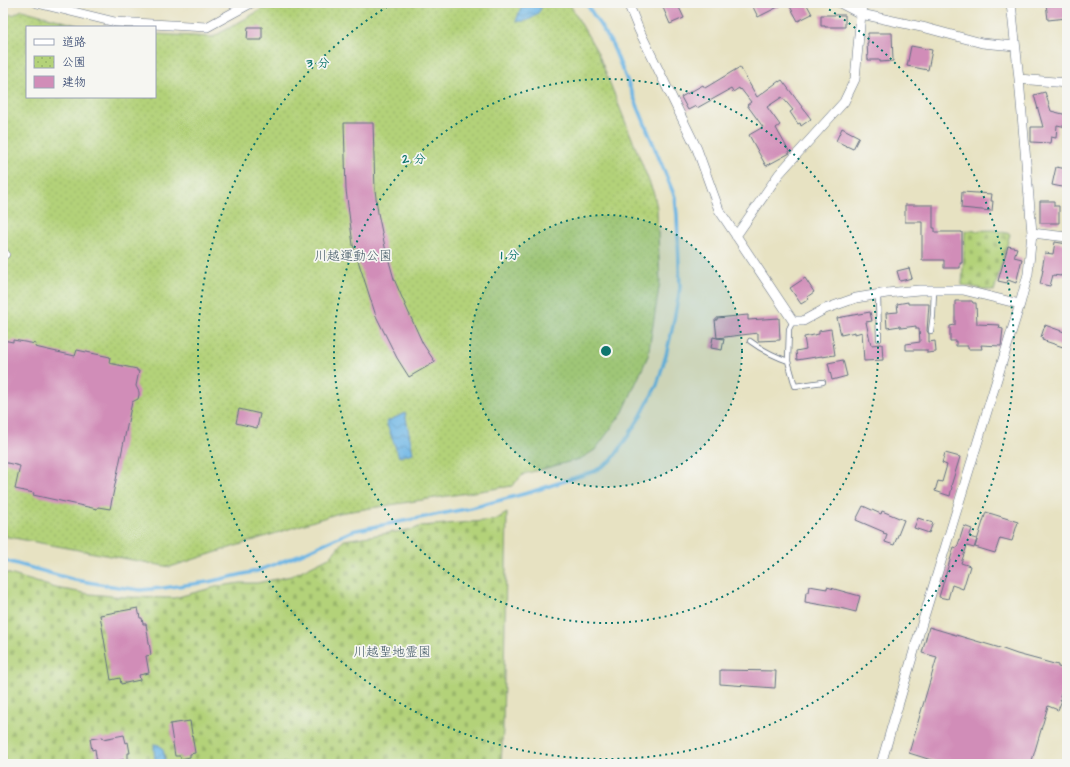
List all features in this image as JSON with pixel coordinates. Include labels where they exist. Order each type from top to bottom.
[{"type":"street","points":[[36,3],[115,22],[207,27],[251,3]]},
{"type":"street","points":[[628,3],[639,30],[697,149],[719,210],[793,321],[802,321],[826,309],[856,298],[878,294],[920,290],[964,290],[1020,304]]},
{"type":"street","points":[[840,3],[861,14],[926,28],[982,44],[1015,46]]},
{"type":"street","points":[[736,236],[779,174],[844,102],[855,78],[862,3]]},
{"type":"street","points":[[881,764],[1028,274],[1032,233],[1019,78],[1010,3]]},
{"type":"street","points":[[1019,78],[1067,83]]},
{"type":"street","points":[[1032,233],[1067,237]]},
{"type":"lane","points":[[931,331],[934,290]]},
{"type":"lane","points":[[878,294],[879,339]]},
{"type":"lane","points":[[793,321],[789,329],[788,361],[795,386],[823,382]]},
{"type":"lane","points":[[750,341],[773,355],[788,361]]},
{"type":"green space","name":"川越運動公園","points":[[273,3],[569,3],[598,53],[654,194],[657,208],[660,282],[648,356],[623,412],[595,450],[580,459],[524,474],[512,486],[339,513],[170,567],[3,536],[3,13],[13,15],[22,10],[80,26],[26,26],[26,98],[156,98],[156,34],[213,37]]},
{"type":"green space","points":[[994,230],[1010,234],[994,291],[962,285],[965,231]]},
{"type":"green space","name":"川越聖地霊園","points":[[507,513],[501,764],[3,764],[3,572],[56,588],[90,594],[125,597],[174,598],[219,586],[241,583],[257,583],[291,576],[331,556],[344,540],[414,529],[421,526],[495,520]]},
{"type":"water","points":[[523,3],[543,3],[537,14],[533,17],[525,21],[516,21]]},
{"type":"water","points":[[405,413],[413,453],[399,457],[386,422]]},
{"type":"water","points":[[154,744],[162,748],[166,764],[161,764],[155,761]]},
{"type":"building","points":[[661,3],[677,3],[684,18],[670,24]]},
{"type":"building","points":[[751,3],[786,3],[758,17]]},
{"type":"building","points":[[788,3],[806,3],[812,14],[798,21]]},
{"type":"building","points":[[1046,3],[1067,3],[1067,18],[1048,20]]},
{"type":"building","points":[[821,15],[845,15],[845,27],[821,26]]},
{"type":"building","points":[[248,27],[262,27],[262,40],[247,40]]},
{"type":"building","points":[[868,33],[892,33],[893,61],[880,62],[880,60],[868,60]]},
{"type":"building","points":[[911,46],[932,50],[928,70],[907,66]]},
{"type":"building","points":[[740,67],[757,97],[782,80],[811,119],[801,126],[800,123],[798,124],[790,112],[793,110],[782,97],[767,107],[780,125],[776,128],[790,153],[766,166],[749,135],[763,127],[747,105],[751,102],[741,89],[740,90],[739,88],[733,92],[731,89],[697,108],[696,106],[688,110],[681,97],[703,85],[705,88]]},
{"type":"building","points":[[1045,92],[1051,111],[1067,115],[1067,127],[1057,125],[1056,138],[1051,137],[1050,143],[1031,142],[1031,127],[1043,127],[1034,95]]},
{"type":"building","points":[[344,123],[373,123],[375,190],[385,247],[394,279],[407,309],[423,344],[435,362],[409,377],[397,358],[376,316],[353,245],[346,190]]},
{"type":"building","points":[[842,128],[859,137],[853,149],[836,141]]},
{"type":"building","points":[[1056,167],[1067,169],[1067,188],[1052,185]]},
{"type":"building","points":[[962,192],[992,194],[992,211],[961,208]]},
{"type":"building","points":[[1040,201],[1054,201],[1054,206],[1059,206],[1059,223],[1040,223]]},
{"type":"building","points":[[905,205],[933,205],[933,228],[935,228],[935,232],[962,232],[962,263],[960,263],[960,268],[944,268],[944,260],[922,260],[922,222],[905,222]]},
{"type":"building","points":[[1055,242],[1067,244],[1067,276],[1053,275],[1050,286],[1040,284],[1045,253],[1053,254]]},
{"type":"building","points":[[1008,246],[1017,248],[1014,257],[1022,259],[1016,283],[1008,280],[1007,283],[998,281]]},
{"type":"building","points":[[909,268],[912,278],[900,281],[897,271]]},
{"type":"building","points":[[805,278],[814,292],[807,297],[809,299],[801,304],[790,288]]},
{"type":"building","points":[[955,301],[972,301],[973,303],[976,303],[977,324],[1000,325],[999,328],[1003,329],[1001,346],[981,345],[982,349],[968,349],[968,346],[956,346],[956,341],[950,341],[950,326],[955,325]]},
{"type":"building","points":[[908,302],[908,304],[929,304],[927,331],[929,334],[929,342],[935,341],[936,352],[927,353],[927,350],[906,350],[906,344],[920,342],[919,329],[916,329],[916,326],[887,328],[886,313],[898,312],[897,304]]},
{"type":"building","points":[[870,312],[872,321],[866,322],[871,345],[882,344],[883,360],[864,361],[862,332],[841,335],[837,318]]},
{"type":"building","points":[[748,315],[748,320],[779,318],[780,340],[758,341],[758,333],[717,338],[715,320],[717,320],[717,318]]},
{"type":"building","points":[[1045,325],[1067,333],[1063,347],[1042,340],[1043,338],[1041,337]]},
{"type":"building","points":[[831,329],[835,355],[797,360],[796,351],[806,349],[804,337],[819,334],[819,331]]},
{"type":"building","points":[[713,337],[724,339],[722,350],[711,348]]},
{"type":"building","points":[[3,340],[13,342],[13,340],[36,344],[35,347],[75,356],[77,350],[110,357],[109,363],[137,369],[137,371],[139,371],[136,386],[139,395],[138,399],[132,402],[110,509],[98,507],[97,509],[33,495],[34,493],[15,489],[20,466],[3,462]]},
{"type":"building","points":[[843,360],[847,376],[832,380],[828,363]]},
{"type":"building","points":[[239,409],[260,414],[257,428],[236,423]]},
{"type":"building","points":[[945,453],[960,457],[951,486],[950,496],[935,491],[938,481],[942,482],[947,465],[942,463]]},
{"type":"building","points":[[863,506],[881,514],[882,511],[904,520],[894,545],[885,542],[887,534],[883,533],[884,532],[856,520]]},
{"type":"building","points":[[986,512],[1018,522],[1012,541],[1000,538],[995,553],[975,547]]},
{"type":"building","points":[[918,518],[933,523],[929,533],[914,528]]},
{"type":"building","points":[[964,526],[972,529],[969,537],[977,539],[974,548],[967,546],[961,563],[970,566],[963,589],[952,585],[948,599],[939,597],[954,547],[957,548]]},
{"type":"building","points":[[809,586],[827,589],[827,587],[860,596],[856,612],[805,602],[806,592],[808,592]]},
{"type":"building","points":[[138,608],[143,624],[146,624],[151,655],[146,656],[149,673],[139,675],[140,680],[121,684],[120,678],[111,680],[100,615]]},
{"type":"building","points":[[929,627],[1058,665],[1058,667],[1067,669],[1067,674],[1060,696],[1060,700],[1062,700],[1058,710],[1048,706],[1031,764],[944,764],[909,753],[937,657],[922,653]]},
{"type":"building","points":[[720,670],[776,671],[775,688],[720,684]]},
{"type":"building","points":[[190,721],[195,753],[190,754],[190,757],[181,759],[180,756],[175,756],[170,724]]},
{"type":"building","points":[[124,735],[126,743],[128,742],[130,753],[128,753],[128,759],[97,764],[95,749],[92,750],[90,739],[103,737],[103,739]]},
{"type":"waterway","points":[[3,560],[75,580],[140,590],[208,582],[257,571],[299,555],[352,531],[471,508],[531,492],[595,471],[612,460],[640,417],[657,385],[666,355],[680,288],[677,215],[675,197],[612,44],[586,3]]}]
